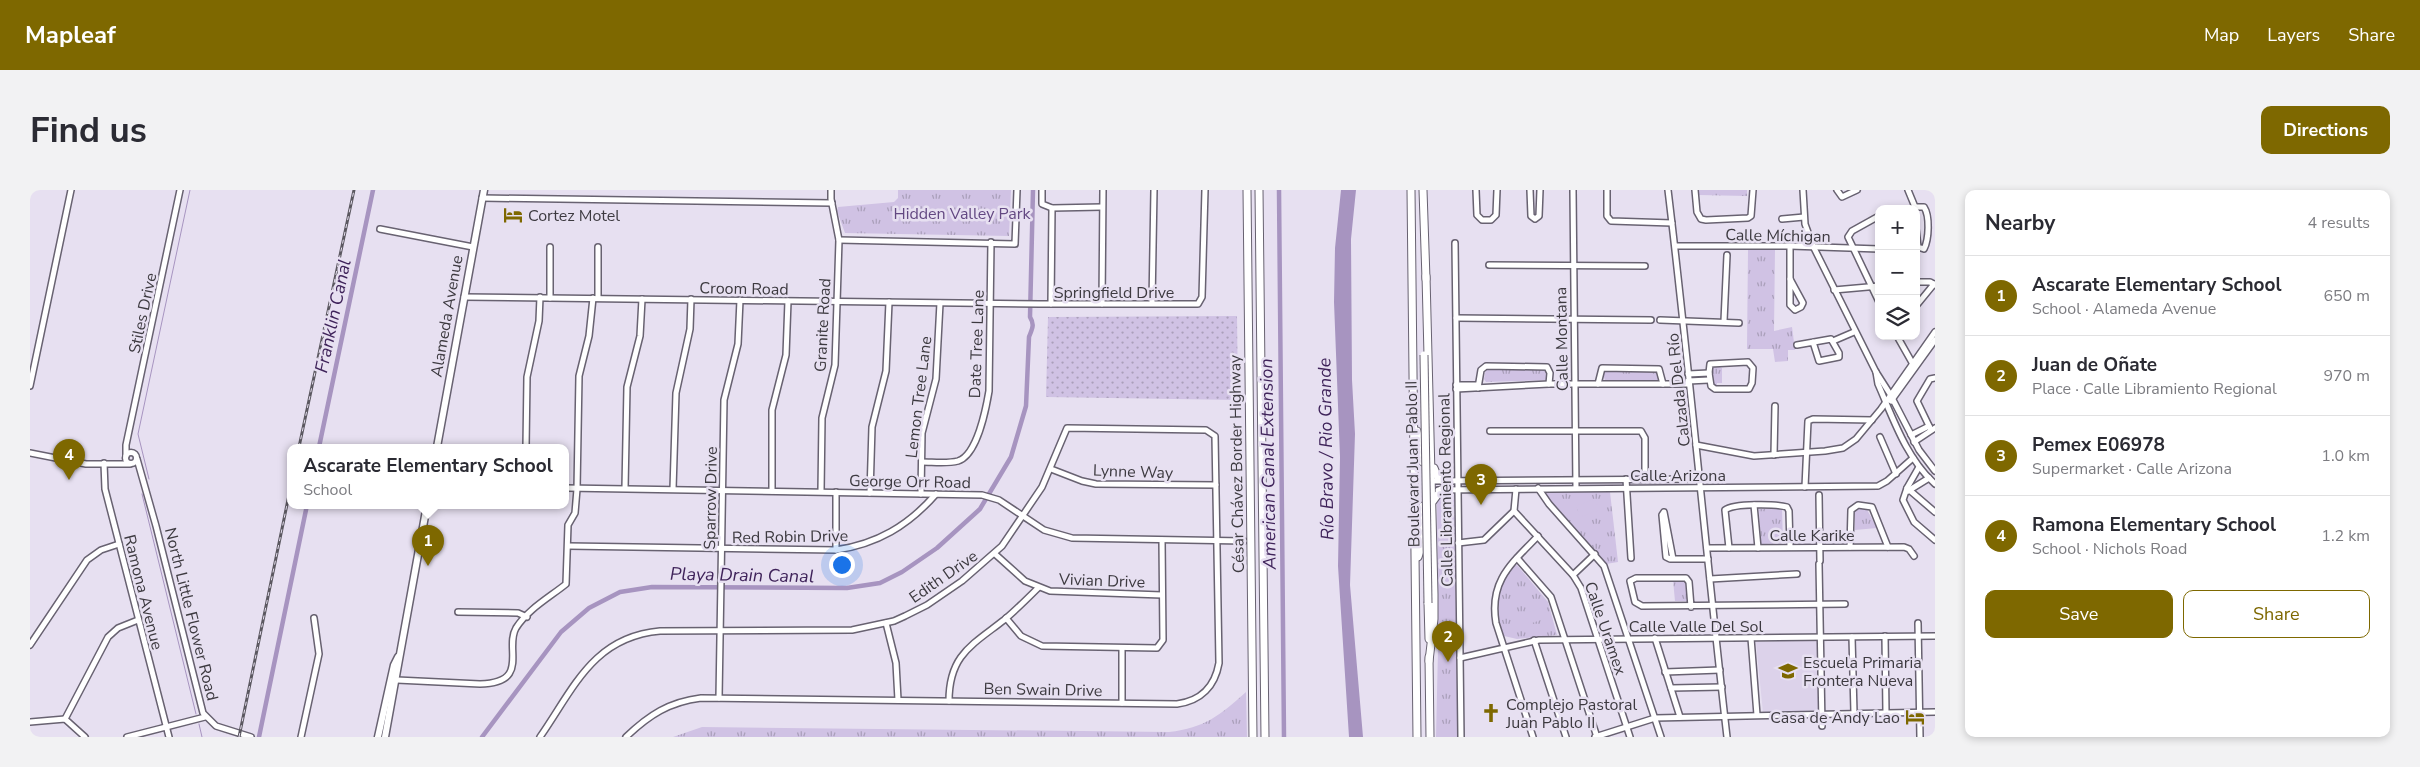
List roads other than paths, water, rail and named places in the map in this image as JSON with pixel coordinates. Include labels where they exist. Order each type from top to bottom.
[{"type":"highway","name":"César Chávez Border Highway","points":[[1247,190],[1253,737]]},
{"type":"highway","name":"César Chávez Border Highway","points":[[1259,190],[1265,737]]},
{"type":"highway","name":"Boulevard Juan Pablo II","points":[[1412,190],[1417,737]]},
{"type":"highway","name":"Boulevard Juan Pablo II","points":[[1423,190],[1426,276],[1424,355],[1430,737]]},
{"type":"highway","points":[[1426,276],[1432,461],[1434,615],[1429,661]]},
{"type":"highway","points":[[1415,426],[1420,441],[1424,479],[1431,486]]},
{"type":"highway","points":[[1432,461],[1436,475],[1444,481]]},
{"type":"highway","points":[[1416,567],[1422,545],[1424,498],[1431,486]]},
{"type":"highway","points":[[1433,504],[1435,496],[1441,490]]},
{"type":"main road","name":"Alameda Avenue","points":[[438,444],[484,190]]},
{"type":"main road","points":[[385,737],[397,680],[399,656],[426,509]]},
{"type":"main road","points":[[378,737],[394,666],[399,656]]},
{"type":"street","points":[[30,386],[71,190]]},
{"type":"street","name":"Stiles Drive","points":[[126,457],[125,449],[180,190]]},
{"type":"street","name":"Granite Road","points":[[821,492],[822,418],[835,365],[839,240],[831,190]]},
{"type":"street","points":[[839,240],[1016,243],[1017,190]]},
{"type":"street","points":[[1042,190],[1044,205],[1052,208],[1102,207]]},
{"type":"street","points":[[1102,304],[1103,190]]},
{"type":"street","points":[[1152,304],[1154,190]]},
{"type":"street","name":"Springfield Drive","points":[[1025,304],[1193,304],[1201,301],[1205,190]]},
{"type":"street","points":[[1476,190],[1477,216],[1482,220],[1491,220],[1496,215],[1497,190]]},
{"type":"street","points":[[1530,190],[1530,214],[1535,219],[1540,216],[1540,190]]},
{"type":"street","name":"Calle Montana","points":[[1573,190],[1572,265],[1576,488]]},
{"type":"street","points":[[1607,190],[1608,220],[1613,222],[1672,223]]},
{"type":"street","name":"Calzada Del Río","points":[[1668,190],[1676,246],[1688,380],[1727,737]]},
{"type":"street","points":[[1694,190],[1697,212],[1701,219],[1744,220],[1751,216],[1753,190]]},
{"type":"street","points":[[1803,190],[1804,217],[1813,246],[1854,332],[1891,396],[1914,442],[1935,471]]},
{"type":"street","points":[[1837,190],[1840,196],[1846,196],[1857,190]]},
{"type":"street","points":[[1908,190],[1914,205]]},
{"type":"street","points":[[482,198],[832,203]]},
{"type":"street","points":[[1920,207],[1924,207],[1927,212],[1928,232],[1924,249],[1920,248]]},
{"type":"street","points":[[1051,304],[1052,208]]},
{"type":"street","points":[[1782,219],[1804,217]]},
{"type":"street","name":"Calle Míchigan","points":[[1852,248],[1849,235],[1875,219]]},
{"type":"street","points":[[380,229],[473,247]]},
{"type":"street","name":"Date Tree Lane","points":[[922,462],[960,460],[970,453],[973,445],[989,390],[991,242]]},
{"type":"street","name":"Calle Libramiento Regional","points":[[1454,243],[1461,737]]},
{"type":"street","name":"Calle Míchigan","points":[[1676,246],[1813,246],[1875,249]]},
{"type":"street","points":[[1790,246],[1790,279],[1790,305],[1795,310],[1802,306],[1802,302],[1790,279]]},
{"type":"street","points":[[550,247],[550,298]]},
{"type":"street","points":[[397,680],[486,684],[502,679],[513,665],[515,632],[547,597],[566,584],[568,525],[575,512],[577,489],[578,376],[589,336],[595,298],[598,247]]},
{"type":"street","points":[[1852,248],[1875,295]]},
{"type":"street","points":[[1724,321],[1726,255]]},
{"type":"street","points":[[1488,264],[1644,266]]},
{"type":"street","points":[[1920,283],[1934,285]]},
{"type":"street","points":[[1920,301],[1934,285]]},
{"type":"street","points":[[1834,290],[1875,286]]},
{"type":"street","name":"Croom Road","points":[[464,296],[1025,304]]},
{"type":"street","points":[[526,444],[527,377],[538,329],[540,298]]},
{"type":"street","points":[[626,488],[627,387],[640,336],[642,299]]},
{"type":"street","points":[[674,489],[676,393],[690,329],[691,299]]},
{"type":"street","name":"Sparrow Drive","points":[[719,698],[724,400],[738,344],[740,300]]},
{"type":"street","points":[[772,490],[772,410],[786,354],[788,301]]},
{"type":"street","points":[[870,493],[872,427],[886,371],[889,302]]},
{"type":"street","name":"Lemon Tree Lane","points":[[921,494],[923,428],[936,379],[940,303]]},
{"type":"street","points":[[1456,318],[1651,320]]},
{"type":"street","points":[[1660,320],[1739,323]]},
{"type":"street","points":[[1833,341],[1854,332]]},
{"type":"street","points":[[1696,445],[1747,455],[1838,450],[1848,445],[1886,404],[1935,332]]},
{"type":"street","points":[[1797,345],[1828,338],[1833,341],[1839,357],[1821,362],[1817,359],[1813,342]]},
{"type":"street","points":[[1899,340],[1913,366]]},
{"type":"street","points":[[1913,366],[1935,340]]},
{"type":"street","points":[[1748,362],[1753,368],[1752,383],[1749,389],[1713,388],[1709,380],[1709,373],[1709,366],[1714,363],[1748,362]]},
{"type":"street","points":[[1480,386],[1481,370],[1486,366],[1547,367],[1550,373],[1549,384]]},
{"type":"street","points":[[1598,384],[1602,368],[1634,367],[1659,369],[1663,384]]},
{"type":"street","points":[[1876,372],[1876,378],[1886,404],[1914,458],[1919,467],[1935,484]]},
{"type":"street","points":[[1688,380],[1709,373]]},
{"type":"street","points":[[1932,428],[1917,401],[1934,378]]},
{"type":"street","points":[[1456,387],[1549,384],[1663,384],[1688,380],[1709,380]]},
{"type":"street","points":[[1774,455],[1775,406]]},
{"type":"street","points":[[1891,414],[1899,411]]},
{"type":"street","points":[[1805,487],[1805,453],[1808,421],[1813,419],[1872,420]]},
{"type":"street","name":"Edith Drive","points":[[540,737],[587,668],[600,653],[611,645],[631,636],[648,632],[852,630],[886,623],[927,605],[962,581],[995,554],[1024,517],[1051,469],[1063,434],[1068,428],[1206,430],[1214,433]]},
{"type":"street","points":[[1911,435],[1932,428]]},
{"type":"street","points":[[1914,442],[1932,428]]},
{"type":"street","points":[[1490,431],[1641,431],[1645,438],[1645,479]]},
{"type":"street","name":"Ben Swain Drive","points":[[626,737],[652,714],[684,700],[719,698],[1184,703],[1197,698],[1212,684],[1219,663],[1216,439],[1214,433]]},
{"type":"street","points":[[1880,437],[1896,474]]},
{"type":"street","points":[[128,440],[136,457]]},
{"type":"street","points":[[30,453],[86,464],[130,464],[140,469]]},
{"type":"street","points":[[118,463],[129,453],[136,457]]},
{"type":"street","points":[[126,457],[130,464]]},
{"type":"street","points":[[130,464],[136,457]]},
{"type":"street","name":"North Little Flower Road","points":[[136,457],[206,717],[224,729],[251,737]]},
{"type":"street","name":"Calle Arizona","points":[[1431,486],[1441,490],[1878,486],[1896,474],[1914,458]]},
{"type":"street","name":"Ramona Avenue","points":[[104,463],[105,490],[169,737]]},
{"type":"street","points":[[1919,467],[1903,500],[1912,519],[1935,540]]},
{"type":"street","name":"Lynne Way","points":[[1051,469],[1082,482],[1096,484],[1216,485]]},
{"type":"street","points":[[1907,490],[1929,478]]},
{"type":"street","points":[[1626,479],[1631,558]]},
{"type":"street","name":"Calle Arizona","points":[[1431,486],[1444,481],[1457,480],[1700,479]]},
{"type":"street","name":"George Orr Road","points":[[569,488],[772,490],[985,496],[993,498],[1044,530],[1072,538],[1244,541]]},
{"type":"street","points":[[1538,488],[1549,504],[1604,566],[1662,737]]},
{"type":"street","points":[[1458,543],[1484,540],[1514,511],[1516,489]]},
{"type":"street","points":[[1907,490],[1935,512]]},
{"type":"street","points":[[836,492],[836,550]]},
{"type":"street","name":"Red Robin Drive","points":[[568,546],[836,550],[864,545],[880,538],[908,519],[936,494]]},
{"type":"street","points":[[1819,495],[1822,726]]},
{"type":"street","points":[[1754,505],[1758,548]]},
{"type":"street","points":[[1729,548],[1725,510],[1730,507],[1754,505],[1785,506],[1789,511],[1790,547]]},
{"type":"street","points":[[1850,548],[1851,510],[1858,505],[1872,508],[1888,547]]},
{"type":"street","name":"Calle Uramex","points":[[1514,511],[1573,575],[1581,588],[1630,737]]},
{"type":"street","points":[[1673,559],[1666,514],[1664,512],[1662,515],[1665,555],[1667,558],[1673,559],[1708,559]]},
{"type":"street","points":[[1533,737],[1496,624],[1495,597],[1503,575],[1538,536]]},
{"type":"street","points":[[1006,618],[1021,636],[1042,646],[1154,649],[1160,646],[1163,640],[1162,540]]},
{"type":"street","points":[[30,645],[88,560],[101,550],[119,544]]},
{"type":"street","name":"Calle Karike","points":[[1707,548],[1888,547],[1906,548],[1914,556]]},
{"type":"street","name":"Vivian Drive","points":[[995,554],[1017,575],[1038,588],[1065,593],[1162,594]]},
{"type":"street","points":[[1573,575],[1595,554]]},
{"type":"street","points":[[1517,558],[1551,597],[1597,737],[1655,718],[1935,712]]},
{"type":"street","points":[[1710,579],[1797,574]]},
{"type":"street","points":[[1690,606],[1689,582],[1684,578],[1636,578],[1630,583],[1635,602],[1642,606],[1690,606],[1845,604]]},
{"type":"street","points":[[948,700],[950,677],[956,661],[970,646],[1006,618],[1038,588]]},
{"type":"street","points":[[458,612],[518,613],[527,617]]},
{"type":"street","points":[[301,737],[319,654],[314,618]]},
{"type":"street","points":[[65,719],[108,637],[118,628],[138,620]]},
{"type":"street","points":[[1918,622],[1920,737]]},
{"type":"street","points":[[886,623],[896,663],[898,700]]},
{"type":"street","points":[[1885,636],[1886,713]]},
{"type":"street","name":"Calle Valle Del Sol","points":[[1460,658],[1534,640],[1566,638],[1935,636]]},
{"type":"street","points":[[1852,637],[1854,713]]},
{"type":"street","points":[[1655,638],[1680,717]]},
{"type":"street","points":[[1751,638],[1757,715]]},
{"type":"street","points":[[1534,640],[1566,737]]},
{"type":"street","points":[[1122,649],[1122,703]]},
{"type":"street","points":[[1666,672],[1720,670]]},
{"type":"street","points":[[1671,688],[1722,687]]},
{"type":"street","points":[[128,737],[206,717]]},
{"type":"street","points":[[30,722],[65,719],[85,737]]},
{"type":"waterway","points":[[149,479],[138,434],[190,190]]},
{"type":"waterway","name":"Franklin Canal","points":[[320,444],[373,190]]},
{"type":"waterway","name":"Playa Drain Canal","points":[[482,737],[561,632],[589,608],[620,592],[652,587],[847,588],[880,583],[902,572],[937,548],[980,509],[1011,457],[1026,406],[1029,337],[1033,325],[1030,317],[1033,190]]},
{"type":"waterway","name":"American Canal Extension","points":[[1279,190],[1284,737]]},
{"type":"waterway","points":[[142,494],[196,714]]},
{"type":"waterway","name":"Franklin Canal","points":[[259,737],[306,509]]},
{"type":"waterway","points":[[199,724],[202,737]]},
{"type":"railway","points":[[300,444],[354,190]]},
{"type":"railway","points":[[239,737],[287,505]]},
{"type":"place","name":"Cortez Motel","points":[[513,215]]},
{"type":"place","name":"Ramona Elementary School","points":[[69,480]]},
{"type":"place","name":"Pemex E06978","points":[[1481,505]]},
{"type":"place","name":"Ascarate Elementary School","points":[[428,566]]},
{"type":"place","name":"Juan de Oñate","points":[[1448,662]]},
{"type":"place","name":"Escuela Primaria Frontera Nueva","points":[[1788,671]]},
{"type":"place","name":"Complejo Pastoral Juan Pablo II","points":[[1491,713]]},
{"type":"place","name":"Casa de Andy Lao","points":[[1915,717]]},
{"type":"park label","name":"Hidden Valley Park","points":[[962,213]]},
{"type":"water label","name":"Río Bravo / Rio Grande","points":[[1326,449]]}]
